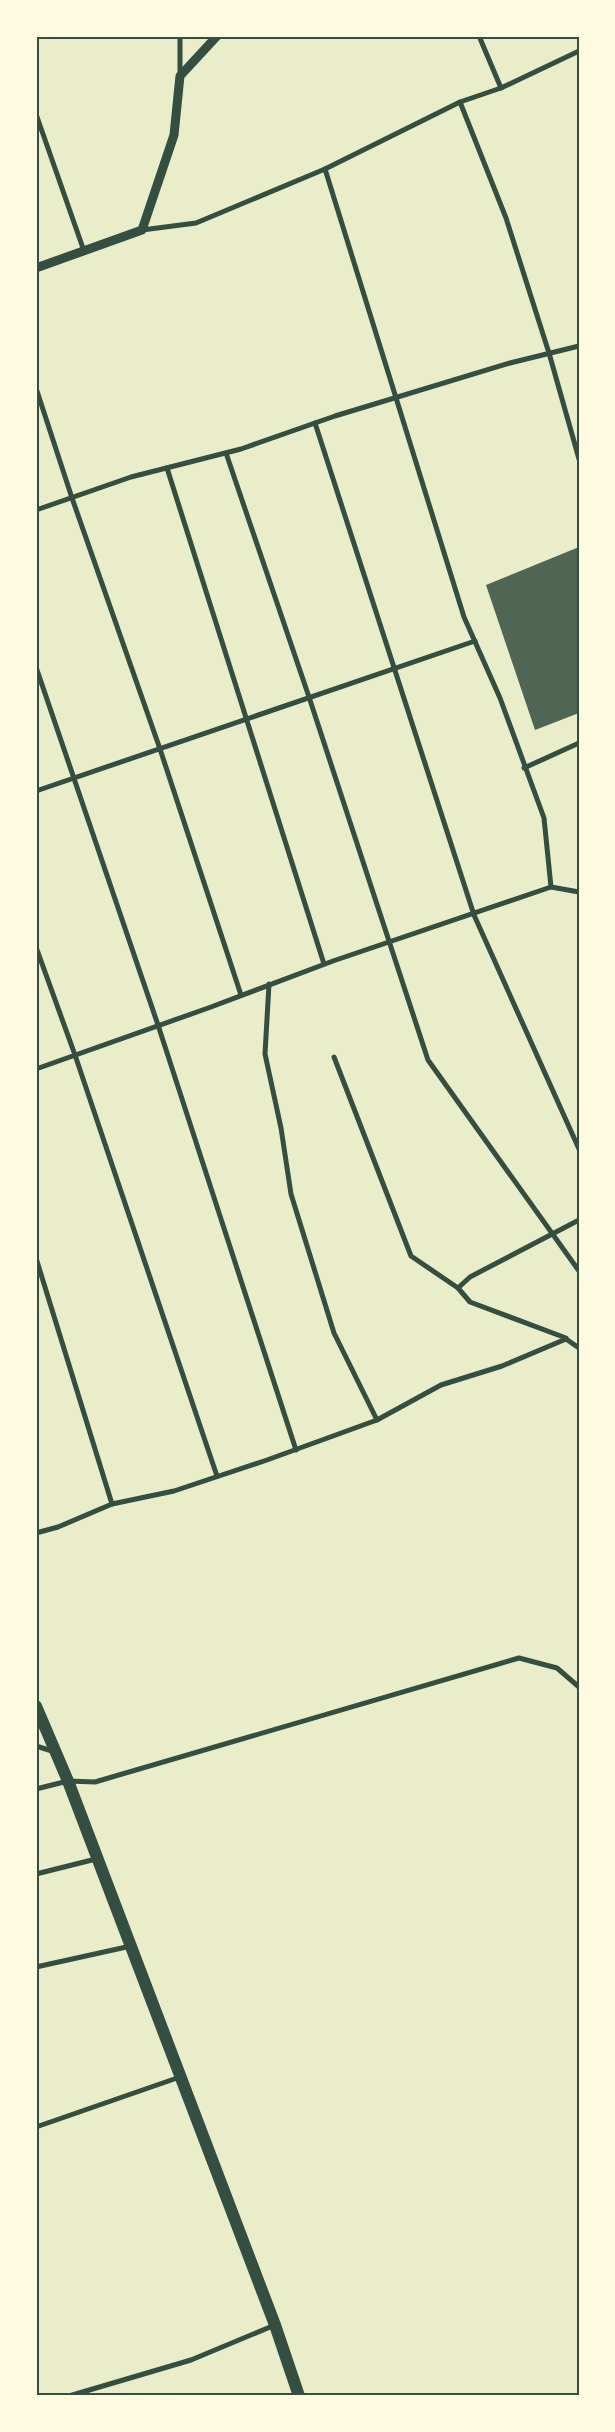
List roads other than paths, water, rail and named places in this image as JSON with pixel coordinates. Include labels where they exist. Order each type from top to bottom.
[{"type":"main road","points":[[36,1706],[58,1753],[276,2325],[300,2396]]},
{"type":"street","points":[[142,230],[174,135],[180,76],[180,36]]},
{"type":"street","points":[[180,76],[217,36]]},
{"type":"street","points":[[479,36],[501,88]]},
{"type":"street","points":[[36,268],[142,230],[196,223],[325,169],[460,102],[501,88],[579,51]]},
{"type":"street","points":[[460,102],[506,218],[549,353],[579,459]]},
{"type":"street","points":[[36,114],[84,251]]},
{"type":"street","points":[[325,169],[396,398],[407,427],[464,616],[500,698],[524,768],[544,818],[551,887]]},
{"type":"street","points":[[36,510],[131,477],[226,453],[396,398],[579,346]]},
{"type":"street","points":[[36,388],[72,498],[160,749],[241,995]]},
{"type":"street","points":[[315,423],[474,915],[579,1149]]},
{"type":"street","points":[[226,453],[309,697],[428,1060],[579,1271]]},
{"type":"street","points":[[166,468],[248,719],[324,964]]},
{"type":"street","points":[[36,791],[475,641]]},
{"type":"street","points":[[36,668],[158,1025],[296,1450]]},
{"type":"street","points":[[524,768],[579,743]]},
{"type":"street","points":[[36,1069],[324,964],[474,915],[551,887],[579,892]]},
{"type":"street","points":[[36,947],[75,1055],[217,1476]]},
{"type":"street","points":[[269,984],[265,1054],[281,1128],[292,1194],[334,1333],[377,1420]]},
{"type":"street","points":[[334,1057],[411,1256],[458,1288],[470,1302],[566,1338],[579,1348]]},
{"type":"street","points":[[458,1288],[470,1277],[579,1220]]},
{"type":"street","points":[[36,1258],[112,1504]]},
{"type":"street","points":[[36,1533],[58,1527],[112,1504],[174,1491],[296,1450],[377,1420],[441,1385],[502,1366],[566,1338]]},
{"type":"street","points":[[36,1790],[68,1781],[95,1782],[519,1658],[557,1668],[579,1687]]},
{"type":"street","points":[[36,1746],[58,1753]]},
{"type":"street","points":[[36,1874],[98,1859]]},
{"type":"street","points":[[36,1967],[131,1946]]},
{"type":"street","points":[[36,2127],[181,2077]]},
{"type":"street","points":[[69,2396],[191,2360],[276,2325]]}]
